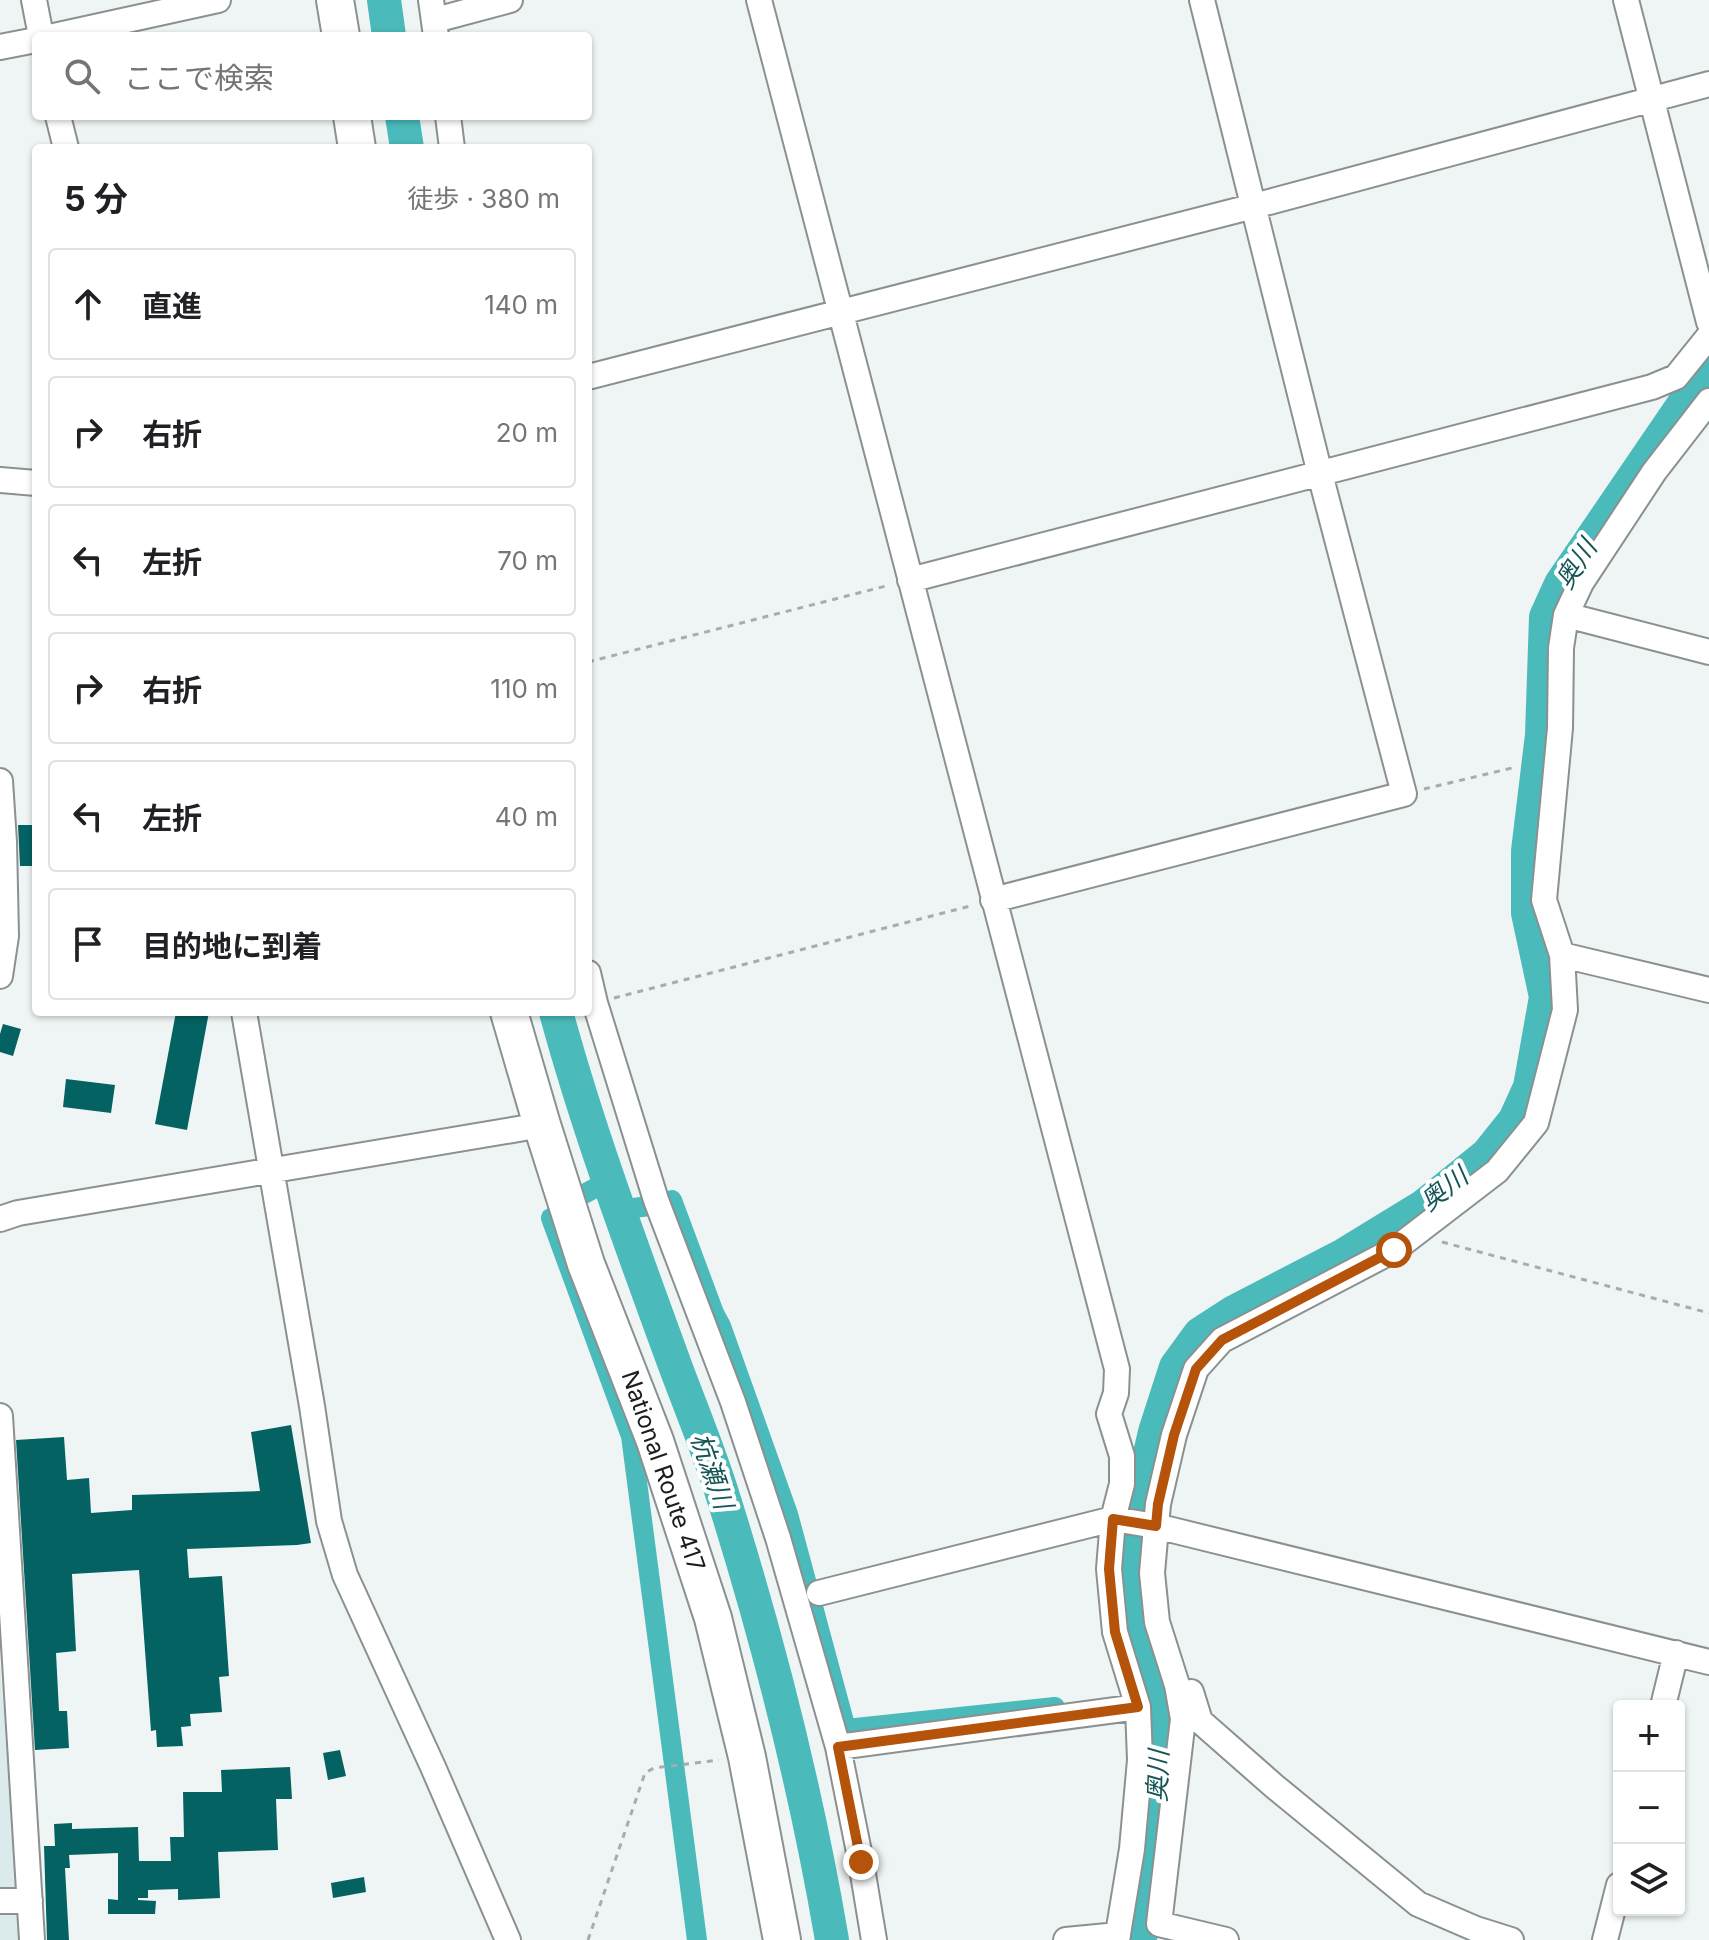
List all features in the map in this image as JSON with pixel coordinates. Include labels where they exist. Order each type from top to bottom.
[{"type":"highway","points":[[335,0],[340,32]]},
{"type":"highway","points":[[353,120],[356,144]]},
{"type":"highway","name":"National Route 417","points":[[510,1016],[586,1264],[655,1441],[713,1618],[747,1757],[782,1940]]},
{"type":"street","points":[[34,0],[40,32]]},
{"type":"street","points":[[72,32],[218,0]]},
{"type":"street","points":[[437,18],[510,0]]},
{"type":"street","points":[[759,0],[1117,1369],[1116,1393],[1109,1414],[1122,1456],[1122,1484],[1113,1519],[1109,1569],[1115,1632],[1138,1707],[1140,1760],[1132,1849],[1117,1938],[1066,1940]]},
{"type":"street","points":[[993,900],[1404,794],[1320,474],[1202,0]]},
{"type":"street","points":[[1626,0],[1709,322]]},
{"type":"street","points":[[0,47],[32,41]]},
{"type":"street","points":[[592,376],[1254,206],[1709,84]]},
{"type":"street","points":[[59,120],[65,144]]},
{"type":"street","points":[[448,120],[452,144]]},
{"type":"street","points":[[910,580],[1652,387],[1676,377],[1709,336]]},
{"type":"street","points":[[1226,1940],[1158,1932],[1183,1719],[1177,1685],[1157,1622],[1152,1573],[1153,1526],[1174,1435],[1196,1369],[1222,1340],[1394,1250],[1497,1171],[1536,1123],[1565,1010],[1562,955],[1544,900],[1560,728],[1561,648],[1566,615],[1581,583],[1646,484],[1709,401]]},
{"type":"street","points":[[0,480],[32,483]]},
{"type":"street","points":[[1566,615],[1709,652]]},
{"type":"street","points":[[0,781],[6,936],[0,976]]},
{"type":"street","points":[[1562,955],[1709,990]]},
{"type":"street","points":[[592,990],[656,1200],[733,1402],[778,1538],[838,1747],[874,1940]]},
{"type":"street","points":[[245,1016],[329,1521],[345,1575],[508,1940]]},
{"type":"street","points":[[0,1219],[18,1213],[542,1125]]},
{"type":"street","points":[[0,1416],[11,1788],[30,1901],[32,1940]]},
{"type":"street","points":[[819,1593],[1113,1519],[1153,1526],[1709,1662]]},
{"type":"street","points":[[1664,1700],[1676,1653]]},
{"type":"street","points":[[1177,1685],[1190,1688],[1200,1721],[1418,1904],[1511,1940]]},
{"type":"street","points":[[838,1747],[1138,1707]]},
{"type":"street","points":[[0,1901],[30,1901]]},
{"type":"street","points":[[1605,1940],[1613,1909]]},
{"type":"path","points":[[592,661],[910,580]]},
{"type":"path","points":[[1404,794],[1512,768]]},
{"type":"path","points":[[595,1003],[993,900]]},
{"type":"path","points":[[1413,1235],[1709,1313]]},
{"type":"path","points":[[588,1940],[645,1773],[654,1768],[747,1757]]},
{"type":"shaded area","points":[[0,1661],[17,1889],[20,1940],[0,1940]]},
{"type":"building","points":[[18,825],[32,825],[32,866],[20,866]]},
{"type":"building","points":[[175,1016],[208,1016],[187,1130],[155,1124]]},
{"type":"building","points":[[3,1024],[21,1029],[13,1056],[0,1052]]},
{"type":"building","points":[[66,1079],[115,1085],[111,1113],[63,1107]]},
{"type":"building","points":[[291,1425],[311,1543],[187,1549],[189,1578],[222,1576],[229,1676],[219,1677],[222,1712],[190,1714],[191,1726],[181,1727],[183,1746],[157,1747],[156,1730],[151,1731],[139,1570],[72,1574],[76,1651],[56,1653],[59,1711],[67,1711],[69,1748],[35,1750],[16,1440],[64,1437],[67,1480],[89,1478],[91,1513],[132,1510],[132,1495],[260,1491],[251,1432]]},
{"type":"building","points":[[340,1750],[346,1776],[328,1780],[323,1753]]},
{"type":"building","points":[[290,1767],[292,1799],[276,1799],[278,1850],[218,1852],[220,1898],[178,1900],[178,1889],[148,1890],[148,1898],[138,1900],[156,1901],[155,1914],[108,1914],[108,1899],[118,1900],[118,1853],[69,1855],[70,1868],[65,1868],[69,1940],[47,1940],[44,1846],[55,1846],[54,1824],[72,1823],[72,1829],[138,1827],[139,1861],[171,1861],[170,1837],[184,1837],[183,1792],[222,1792],[221,1770]]},
{"type":"building","points":[[364,1877],[366,1892],[333,1898],[331,1883]]},
{"type":"waterway","name":"杭瀬川","points":[[384,0],[388,32]]},
{"type":"waterway","name":"杭瀬川","points":[[403,120],[406,144]]},
{"type":"waterway","name":"奥川","points":[[1140,1940],[1161,1784],[1160,1724],[1138,1646],[1127,1571],[1136,1514],[1155,1432],[1176,1367],[1200,1334],[1234,1312],[1344,1255],[1424,1206],[1487,1155],[1515,1120],[1530,1087],[1546,997],[1528,913],[1528,851],[1542,735],[1546,617],[1561,584],[1709,367]]},
{"type":"waterway","name":"杭瀬川","points":[[557,1016],[612,1191],[710,1457],[737,1543],[798,1768],[832,1940]]},
{"type":"waterway","points":[[584,1194],[608,1181]]},
{"type":"waterway","points":[[672,1200],[788,1514],[846,1729],[1055,1707]]},
{"type":"waterway","points":[[619,1210],[649,1206]]},
{"type":"waterway","points":[[551,1218],[631,1436],[697,1940]]},
{"type":"route","points":[[861,1862],[838,1747],[1138,1707],[1115,1632],[1109,1569],[1113,1519],[1156,1526],[1174,1435],[1196,1369],[1222,1340],[1394,1250]]}]
